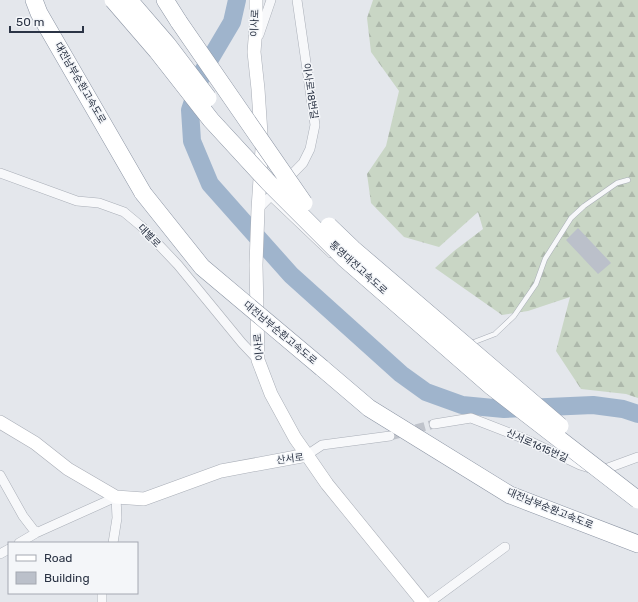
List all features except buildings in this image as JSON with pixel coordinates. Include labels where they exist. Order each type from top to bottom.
[{"type":"highway","name":"대전남부순환고속도로","points":[[34,0],[39,13],[143,192],[202,267],[370,408],[510,495],[638,544]]},
{"type":"highway","name":"통영대전고속도로","points":[[113,0],[157,51],[211,120],[269,183],[344,258],[492,386],[638,500]]},
{"type":"highway","name":"통영대전고속도로","points":[[129,0],[167,44],[219,112],[276,176],[304,203],[353,249],[504,378],[556,422],[638,487]]},
{"type":"highway","points":[[165,0],[304,203]]},
{"type":"street","name":"이사로","points":[[256,0],[254,52],[262,149],[256,265],[258,360],[271,394],[307,455]]},
{"type":"street","points":[[254,52],[271,0]]},
{"type":"street","name":"이사로18번길","points":[[258,211],[269,197],[302,163],[310,149],[315,125],[297,0]]},
{"type":"street","name":"대별로","points":[[0,173],[77,200],[99,203],[124,212],[178,265],[242,343],[258,360]]},
{"type":"street","name":"산서로1615번길","points":[[434,424],[471,418],[525,439],[580,465],[596,470],[608,468],[638,457]]},
{"type":"street","name":"산서로","points":[[0,422],[35,443],[68,469],[116,497],[144,499],[221,471],[307,455],[327,484],[424,602]]},
{"type":"street","points":[[307,455],[322,445],[390,436]]},
{"type":"street","points":[[0,475],[23,516],[36,533]]},
{"type":"street","points":[[113,542],[116,518],[116,497]]},
{"type":"street","name":"산서로","points":[[21,542],[36,533],[116,497]]},
{"type":"street","points":[[430,602],[505,547]]},
{"type":"lane","points":[[461,348],[495,334],[514,316],[536,284],[545,259],[571,218],[584,206],[616,183],[628,180]]},
{"type":"lane","points":[[269,197],[332,257]]},
{"type":"lane","points":[[435,345],[448,354],[454,351]]},
{"type":"green space","points":[[373,0],[638,0],[638,398],[626,394],[581,389],[556,351],[570,297],[528,311],[502,315],[435,268],[454,251],[483,229],[478,212],[439,247],[404,237],[371,203],[367,174],[386,146],[399,91],[371,52],[367,18]]},
{"type":"waterway","points":[[237,0],[232,22],[203,71],[190,110],[192,141],[210,184],[291,275],[401,374],[426,392],[462,405],[504,409],[593,405],[623,409],[638,414]]},
{"type":"tunnel","points":[[390,436],[434,424]]}]
